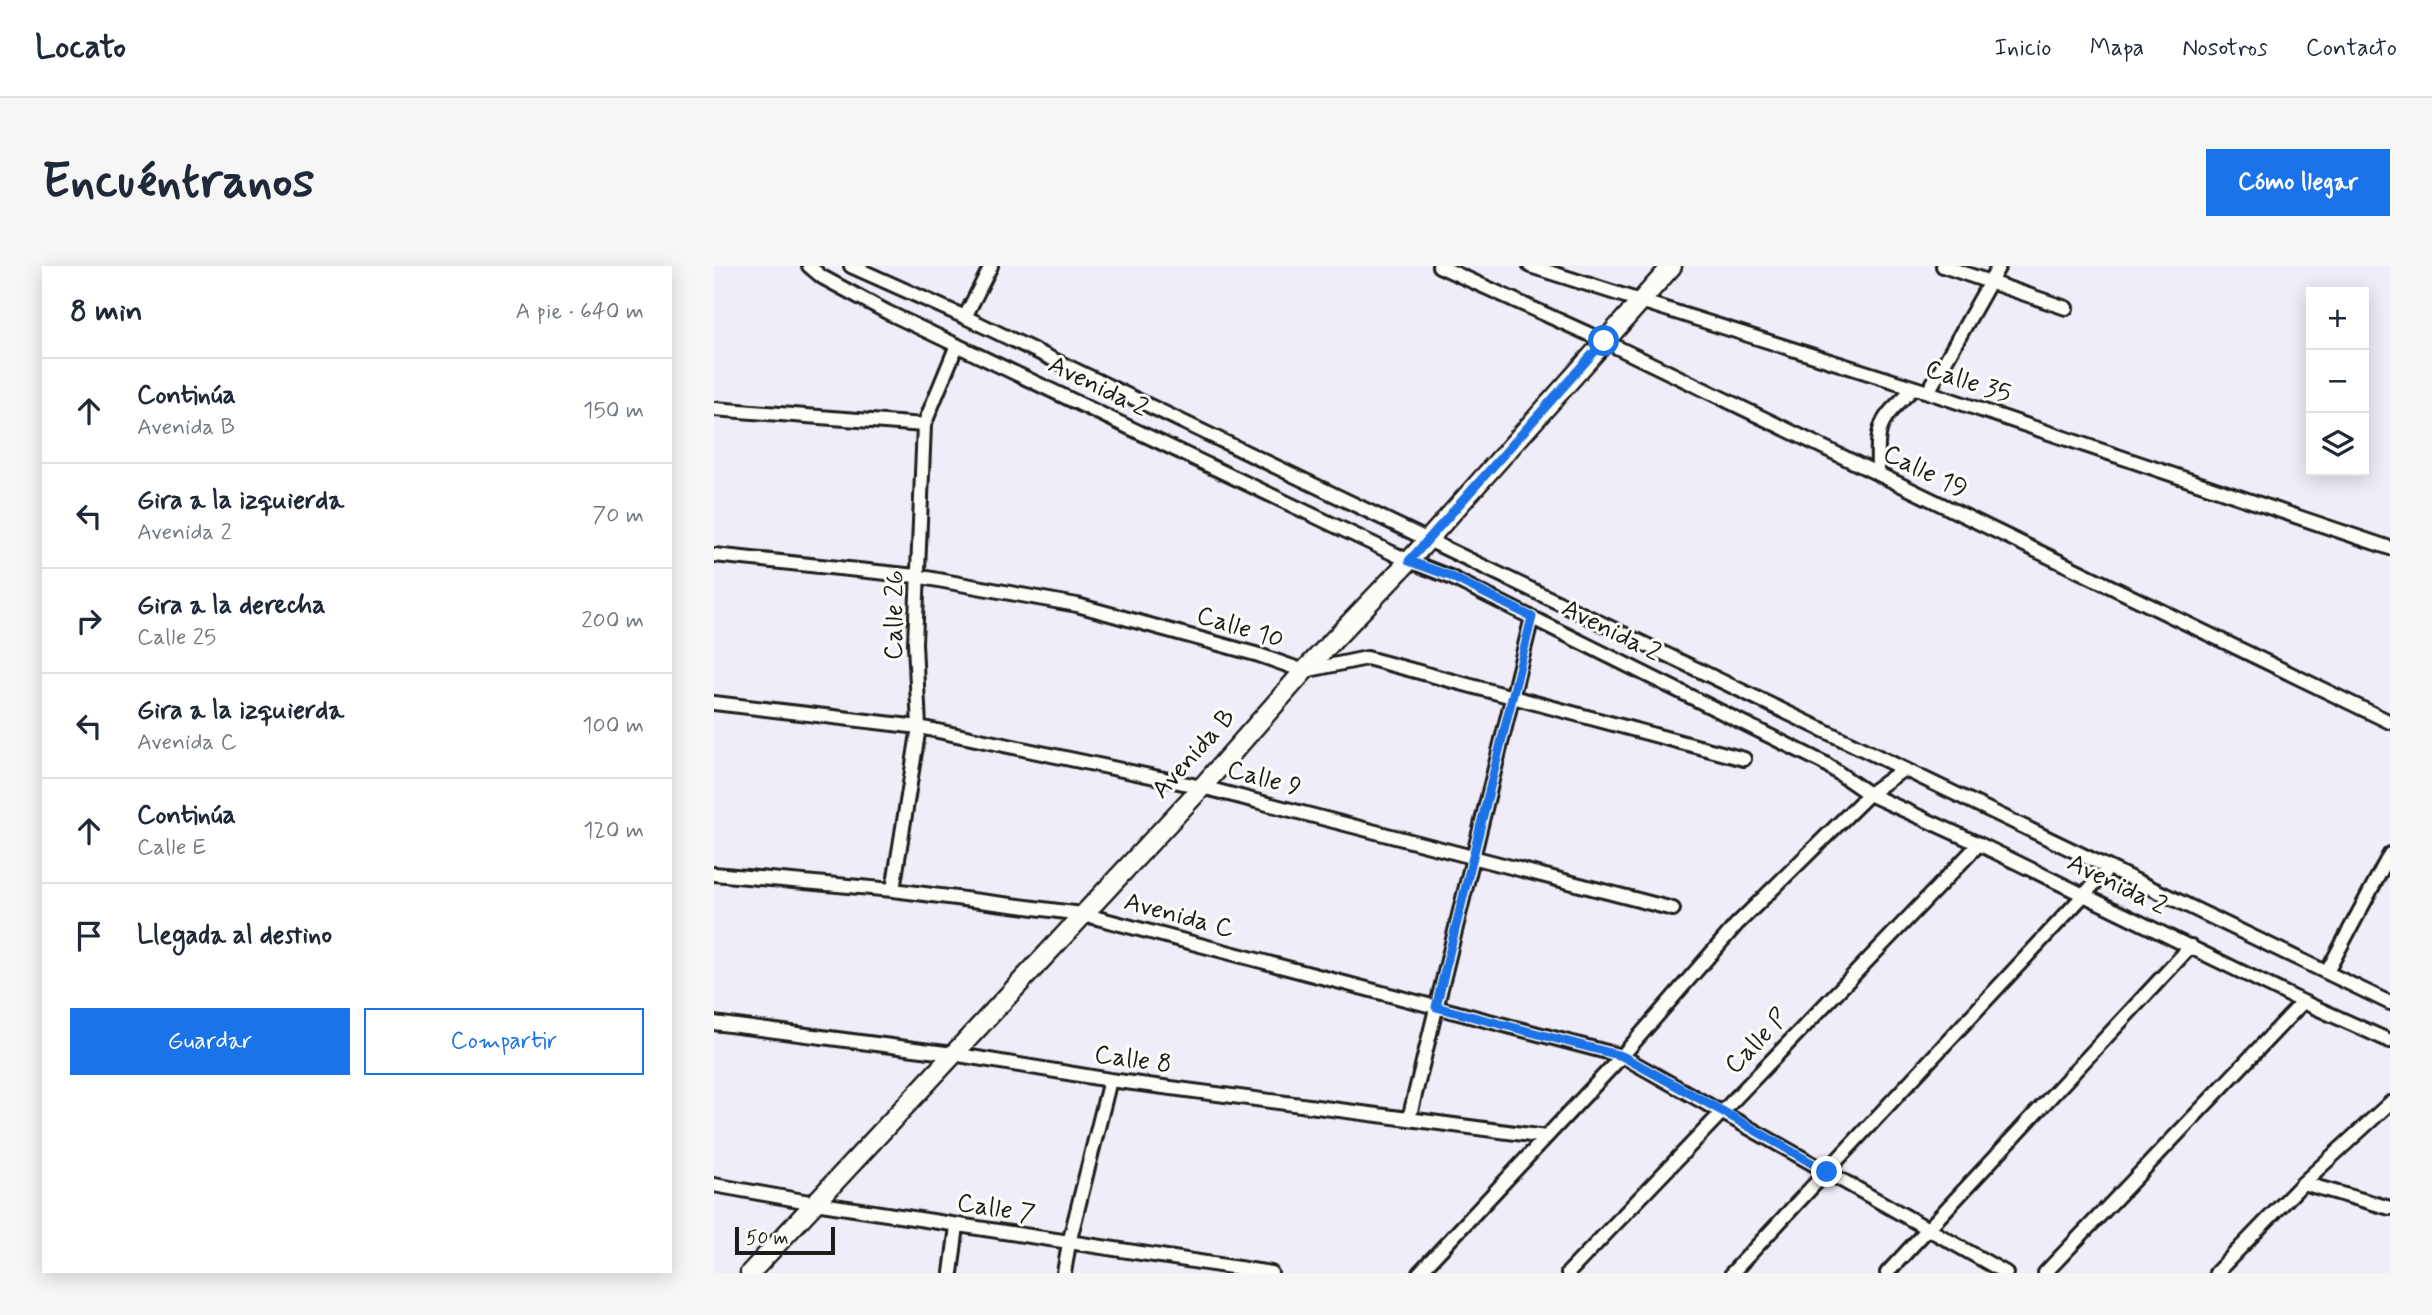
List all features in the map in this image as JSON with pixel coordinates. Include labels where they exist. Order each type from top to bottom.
[{"type":"street","name":"Avenida 2","points":[[809,266],[838,286],[957,345],[1409,561],[1450,576],[1824,764],[1869,794],[2390,1041]]},
{"type":"street","name":"Avenida 2","points":[[851,266],[965,317],[2390,1003]]},
{"type":"street","points":[[965,317],[991,266]]},
{"type":"street","name":"Calle 19","points":[[1439,266],[1604,341],[2390,722]]},
{"type":"street","name":"Calle 35","points":[[1530,266],[1928,392],[2390,548]]},
{"type":"street","name":"Avenida B","points":[[750,1273],[1202,787],[1304,671],[1409,561],[1672,266]]},
{"type":"street","points":[[1943,266],[2066,308]]},
{"type":"street","points":[[1928,392],[1999,266]]},
{"type":"street","name":"Calle 26","points":[[893,890],[919,727],[915,643],[924,425],[957,345]]},
{"type":"street","points":[[1878,474],[1879,429],[1886,414],[1914,388]]},
{"type":"street","points":[[714,409],[924,425]]},
{"type":"street","name":"Calle 10","points":[[714,555],[918,577],[1077,605],[1259,655],[1304,671],[1367,658],[1744,759]]},
{"type":"street","points":[[1409,1119],[1532,617]]},
{"type":"street","name":"Calle 9","points":[[714,703],[919,727],[1202,787],[1673,909]]},
{"type":"street","points":[[1419,1273],[1622,1056],[1736,925],[1869,794],[1904,769]]},
{"type":"street","name":"Calle P","points":[[1568,1273],[1979,844]]},
{"type":"street","points":[[2327,972],[2390,854]]},
{"type":"street","points":[[1732,1273],[2109,868]]},
{"type":"street","name":"Avenida C","points":[[714,874],[893,890],[1083,915],[1622,1056],[2006,1273]]},
{"type":"street","points":[[1887,1273],[2191,946]]},
{"type":"street","points":[[2045,1273],[2303,1002]]},
{"type":"street","name":"Calle 8","points":[[714,1023],[953,1054],[1110,1080],[1546,1137]]},
{"type":"street","points":[[1064,1273],[1110,1080]]},
{"type":"street","points":[[2216,1273],[2303,1183],[2390,1103]]},
{"type":"street","points":[[2303,1183],[2390,1209]]},
{"type":"street","name":"Calle 7","points":[[714,1185],[957,1226],[1271,1273]]},
{"type":"street","points":[[951,1273],[957,1226]]},
{"type":"route","points":[[1604,341],[1409,561],[1450,576],[1532,617],[1436,1007],[1622,1056],[1827,1172]]}]
